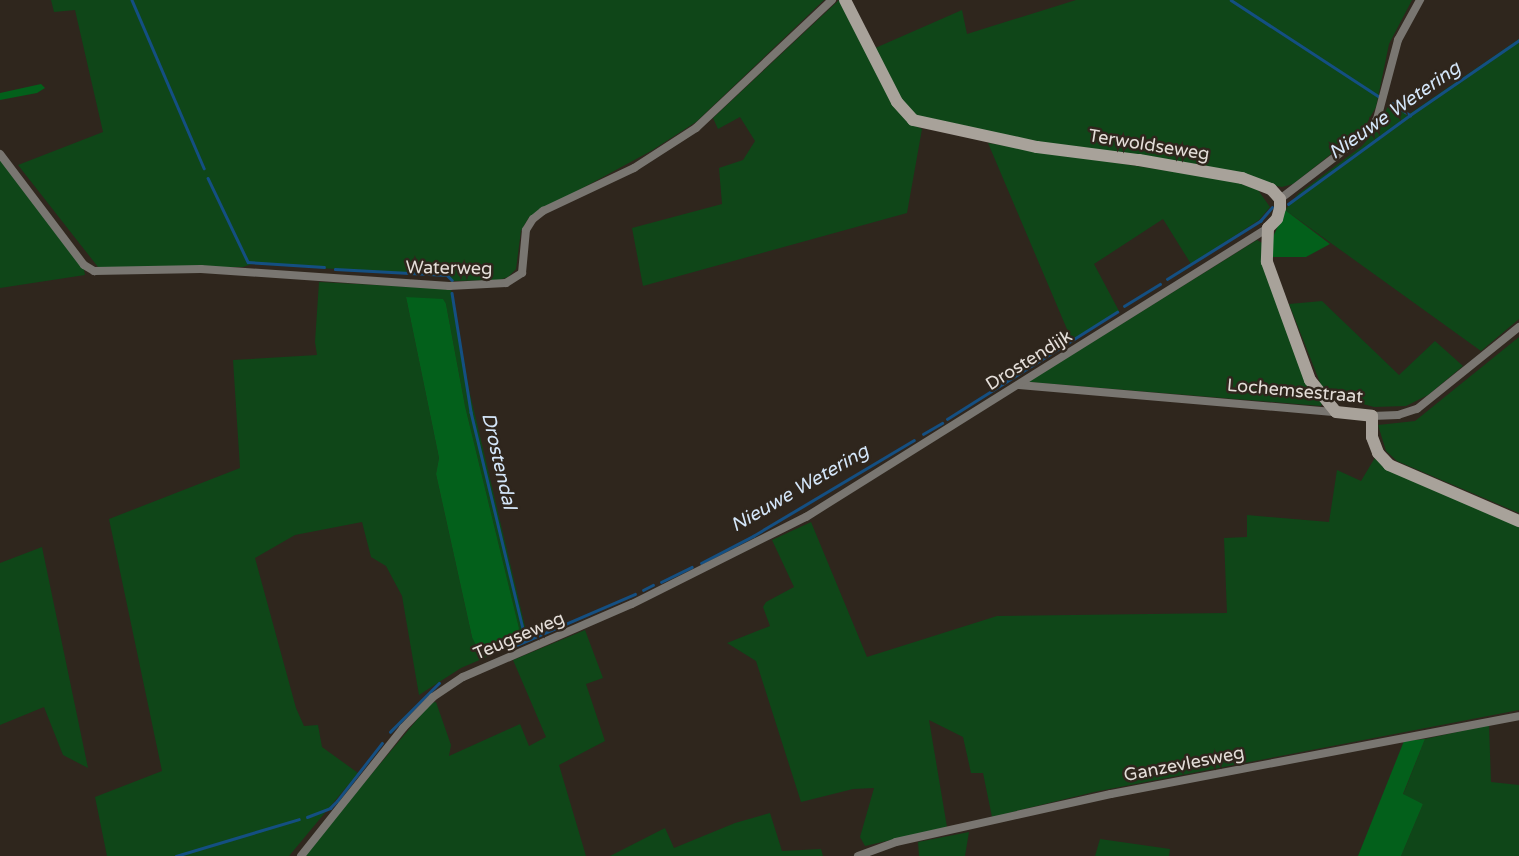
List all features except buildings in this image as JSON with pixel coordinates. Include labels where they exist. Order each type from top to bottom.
[{"type":"street","name":"Waterweg","points":[[0,154],[84,265],[94,271],[201,269],[449,286],[506,283],[522,273],[526,230],[533,219],[543,211],[634,168],[704,122],[832,0]]},
{"type":"street","name":"Terwoldseweg","points":[[845,0],[897,102],[914,120],[1037,147],[1139,160],[1242,178],[1266,186],[1280,204]]},
{"type":"street","points":[[1336,411],[1310,380],[1304,365],[1268,262],[1268,228],[1277,219],[1280,204],[1365,134],[1377,119],[1398,40],[1420,0]]},
{"type":"street","name":"Drostendijk","points":[[806,517],[1268,228]]},
{"type":"street","points":[[1372,416],[1398,415],[1424,404],[1519,327]]},
{"type":"street","name":"Lochemsestraat","points":[[1019,385],[1372,416],[1375,445],[1382,459],[1389,465],[1519,521]]},
{"type":"street","name":"Teugseweg","points":[[302,856],[403,728],[433,696],[463,677],[632,604],[806,517]]},
{"type":"street","name":"Ganzevlesweg","points":[[858,856],[896,842],[1111,794],[1519,716]]},
{"type":"green space","points":[[51,0],[824,0],[696,122],[651,151],[529,217],[521,231],[516,269],[508,277],[499,280],[454,281],[449,276],[252,264],[243,267],[98,267],[18,165],[103,132],[75,10],[54,12]]},
{"type":"green space","points":[[839,0],[916,126],[922,129],[907,213],[643,286],[632,228],[722,204],[719,168],[743,160],[755,141],[740,117],[718,129],[713,118]]},
{"type":"green space","points":[[1076,0],[1412,0],[1389,44],[1376,107],[1364,128],[1293,184],[1282,187],[924,120],[906,109],[873,49],[962,10],[967,34]]},
{"type":"green space","points":[[1519,39],[1519,319],[1481,351],[1285,210],[1298,194],[1362,146],[1378,127],[1390,102],[1409,114]]},
{"type":"green space","points":[[41,84],[45,88],[37,93],[0,100],[0,93]]},
{"type":"green space","points":[[988,143],[1233,181],[1258,190],[1270,207],[1259,220],[1191,264],[1163,219],[1094,264],[1119,311],[1072,341]]},
{"type":"green space","points":[[0,153],[83,264],[85,275],[0,288]]},
{"type":"green space","points":[[1285,210],[1330,244],[1306,257],[1272,257],[1273,237]]},
{"type":"green space","points":[[1257,240],[1262,243],[1323,401],[1321,406],[1028,382]]},
{"type":"green space","points":[[319,282],[451,289],[470,394],[528,639],[461,668],[419,695],[402,596],[386,566],[371,557],[362,522],[295,535],[255,558],[296,708],[304,726],[318,725],[322,747],[358,773],[289,856],[107,856],[95,797],[162,771],[109,519],[240,468],[233,360],[317,355],[315,342]],"holes":[[[406,297],[446,304],[465,406],[519,628],[518,633],[472,637],[436,474],[439,458]]]},
{"type":"green space","points":[[406,297],[443,299],[446,304],[465,406],[519,628],[518,633],[484,647],[476,645],[472,637],[436,474],[439,458]]},
{"type":"green space","points":[[1322,301],[1399,375],[1435,341],[1463,366],[1428,395],[1406,406],[1374,407],[1337,397],[1321,385],[1289,304]]},
{"type":"green space","points":[[1519,337],[1519,513],[1397,461],[1386,451],[1378,425],[1415,421]]},
{"type":"green space","points":[[1376,456],[1519,525],[1519,710],[1094,792],[992,817],[983,773],[971,773],[963,737],[929,720],[947,827],[865,846],[860,837],[874,788],[853,789],[801,802],[756,661],[727,643],[770,626],[763,607],[766,602],[794,587],[772,540],[811,522],[867,657],[997,616],[1227,613],[1224,538],[1247,537],[1247,515],[1329,522],[1337,470],[1361,481]]},
{"type":"green space","points":[[42,547],[88,768],[63,755],[44,707],[0,725],[0,563]]},
{"type":"green space","points":[[585,630],[603,678],[586,684],[605,741],[559,765],[586,856],[303,856],[431,703],[436,702],[451,745],[449,756],[520,724],[529,746],[546,737],[513,660]]},
{"type":"green space","points":[[1489,725],[1491,782],[1519,785],[1519,856],[1401,856],[1423,804],[1403,795],[1425,739]]},
{"type":"green space","points":[[1425,739],[1403,794],[1423,804],[1401,856],[1358,856],[1404,741]]},
{"type":"green space","points":[[770,813],[782,851],[821,849],[823,856],[610,856],[665,828],[674,848],[735,823]]},
{"type":"green space","points":[[969,832],[965,856],[919,856],[918,842]]},
{"type":"green space","points":[[1100,839],[1170,849],[1169,856],[1095,856]]},
{"type":"waterway","name":"Drostendal","points":[[132,0],[204,168]]},
{"type":"waterway","points":[[1231,0],[1380,97]]},
{"type":"waterway","name":"Nieuwe Wetering","points":[[1288,204],[1519,40]]},
{"type":"waterway","points":[[1392,103],[1410,115]]},
{"type":"waterway","name":"Drostendal","points":[[208,178],[248,262],[324,267]]},
{"type":"waterway","name":"Nieuwe Wetering","points":[[1167,279],[1260,221],[1272,207]]},
{"type":"waterway","name":"Drostendal","points":[[335,269],[447,275],[452,280]]},
{"type":"waterway","name":"Nieuwe Wetering","points":[[1124,306],[1160,284]]},
{"type":"waterway","name":"Drostendal","points":[[452,293],[471,412],[524,633]]},
{"type":"waterway","name":"Nieuwe Wetering","points":[[947,419],[1117,312]]},
{"type":"waterway","name":"Nieuwe Wetering","points":[[923,434],[942,423]]},
{"type":"waterway","name":"Nieuwe Wetering","points":[[701,563],[753,536],[914,440]]},
{"type":"waterway","name":"Nieuwe Wetering","points":[[661,582],[692,567]]},
{"type":"waterway","name":"Nieuwe Wetering","points":[[643,590],[653,585]]},
{"type":"waterway","name":"Nieuwe Wetering","points":[[510,648],[635,594]]},
{"type":"waterway","name":"Nieuwe Wetering","points":[[390,732],[439,683]]},
{"type":"waterway","name":"Nieuwe Wetering","points":[[307,817],[330,808],[382,743]]},
{"type":"waterway","name":"Nieuwe Wetering","points":[[176,856],[299,819]]}]
